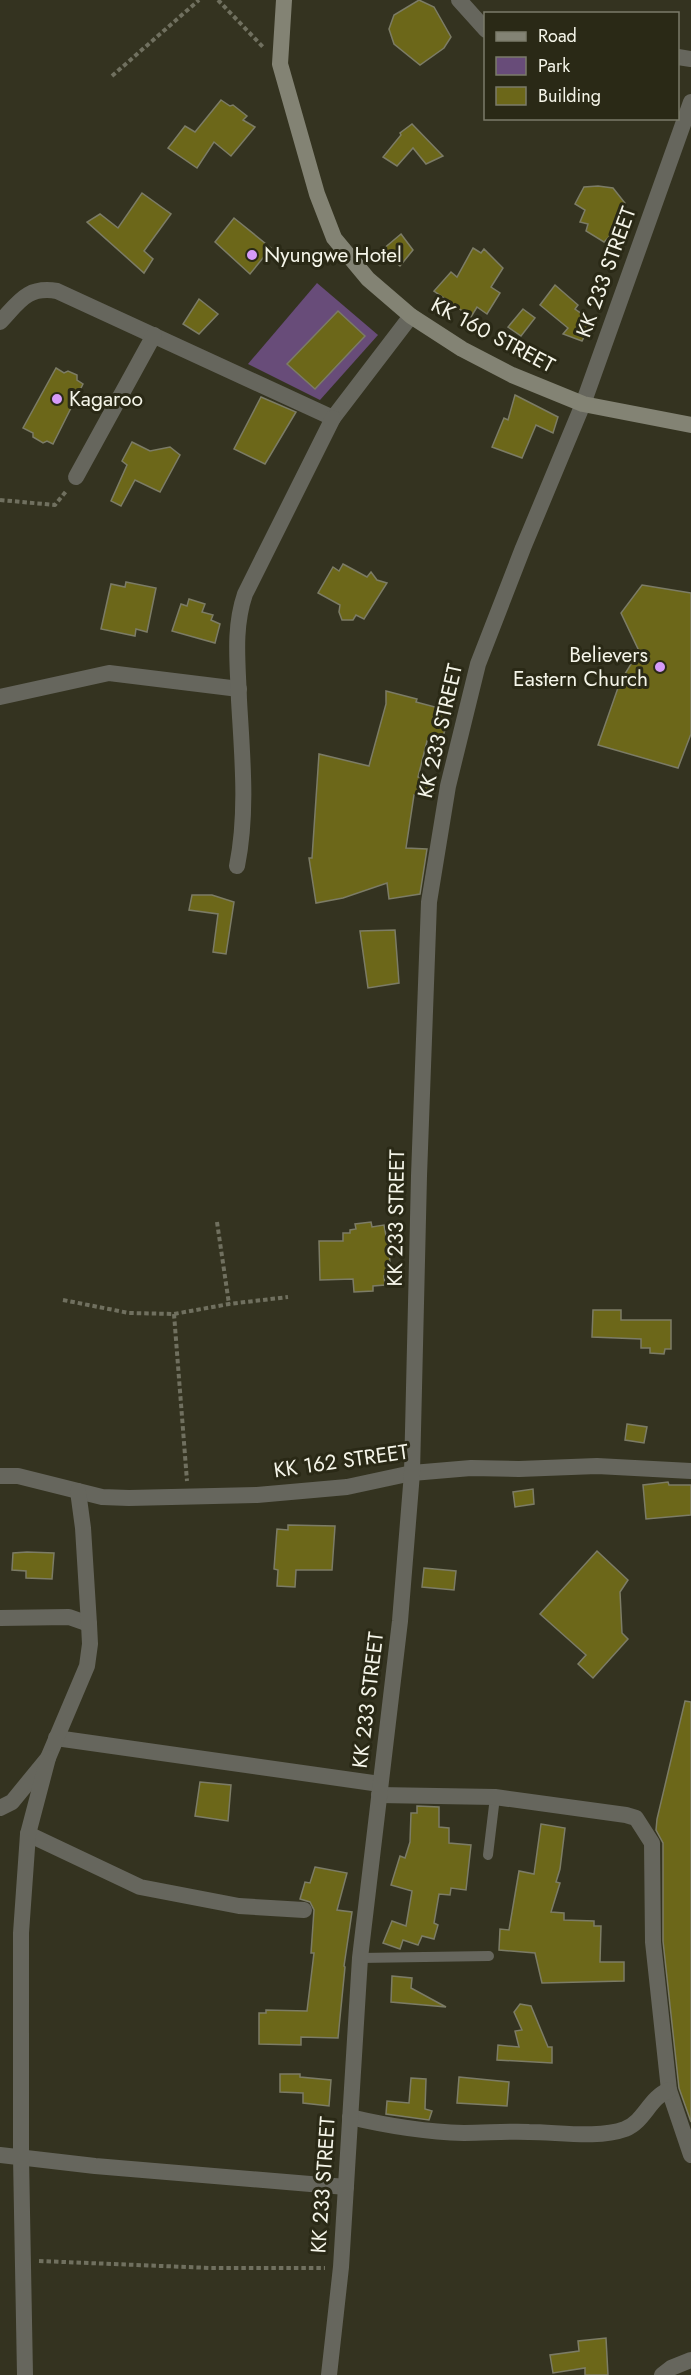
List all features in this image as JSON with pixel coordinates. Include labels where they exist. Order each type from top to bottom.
[{"type":"main road","name":"KK 160 STREET","points":[[284,0],[280,64],[317,194],[334,238],[368,279],[411,316],[462,349],[512,375],[583,404],[691,424]]},
{"type":"street","points":[[459,0],[484,28]]},
{"type":"street","name":"KK 233 STREET","points":[[329,2375],[341,2267],[360,1958],[400,1621],[412,1473],[419,1176],[429,902],[448,786],[478,664],[583,404],[691,102]]},
{"type":"street","points":[[0,322],[24,296],[33,291],[46,289],[57,291],[333,418]]},
{"type":"street","points":[[237,866],[242,831],[242,742],[236,644],[238,619],[245,594],[333,418],[411,316]]},
{"type":"street","points":[[76,477],[154,335]]},
{"type":"street","points":[[0,698],[109,673],[239,689]]},
{"type":"street","name":"KK 162 STREET","points":[[0,1476],[18,1476],[78,1491],[120,1498],[257,1495],[347,1487],[412,1473],[471,1468],[597,1466],[691,1471]]},
{"type":"street","points":[[26,2375],[21,2157],[21,1933],[28,1834],[48,1758],[87,1666],[90,1644],[83,1528],[78,1491]]},
{"type":"street","points":[[0,1618],[69,1617],[89,1624]]},
{"type":"street","points":[[56,1738],[379,1790],[495,1797],[636,1818],[652,1843],[653,1942],[669,2090],[691,2155]]},
{"type":"street","points":[[0,1808],[12,1802],[48,1758]]},
{"type":"street","points":[[28,1834],[140,1887],[239,1906],[304,1910]]},
{"type":"street","points":[[350,2117],[392,2127],[439,2131],[588,2134],[625,2129],[640,2120],[651,2103],[661,2093],[669,2090]]},
{"type":"street","points":[[0,2155],[95,2166],[346,2187]]},
{"type":"street","points":[[662,2375],[671,2368],[691,2360]]},
{"type":"lane","points":[[488,1855],[495,1797]]},
{"type":"lane","points":[[360,1958],[489,1956]]},
{"type":"path","points":[[112,76],[200,0]]},
{"type":"path","points":[[218,0],[280,64]]},
{"type":"path","points":[[0,500],[55,505],[76,477]]},
{"type":"path","points":[[217,1222],[229,1304]]},
{"type":"path","points":[[63,1300],[129,1313],[174,1314],[229,1304],[288,1298]]},
{"type":"path","points":[[174,1314],[189,1497]]},
{"type":"path","points":[[24,2261],[239,2269],[341,2267]]},
{"type":"green space","points":[[317,283],[378,335],[320,400],[248,364]]},
{"type":"building","points":[[419,0],[434,7],[451,37],[444,48],[420,65],[394,44],[389,29],[394,15]]},
{"type":"building","points":[[221,100],[230,106],[233,105],[247,116],[243,120],[255,127],[231,156],[214,142],[197,168],[168,148],[185,126],[195,132]]},
{"type":"building","points":[[412,124],[443,156],[426,164],[413,148],[397,166],[383,157],[401,135],[400,133]]},
{"type":"building","points":[[584,187],[613,188],[625,203],[612,234],[604,242],[586,231],[588,224],[580,222],[585,210],[575,204]]},
{"type":"building","points":[[142,193],[171,214],[144,251],[153,259],[144,273],[87,222],[100,214],[118,228]]},
{"type":"building","points":[[234,218],[271,248],[250,274],[215,242]]},
{"type":"building","points":[[401,234],[413,250],[400,266],[382,250]]},
{"type":"building","points":[[473,248],[481,253],[484,249],[503,268],[491,287],[500,293],[487,314],[477,307],[471,317],[434,291],[451,272],[457,277]]},
{"type":"building","points":[[555,285],[578,305],[575,309],[592,321],[582,341],[563,334],[568,328],[540,305]]},
{"type":"building","points":[[199,299],[218,314],[199,334],[183,324]]},
{"type":"building","points":[[523,309],[535,318],[521,336],[508,327]]},
{"type":"building","points":[[338,311],[365,336],[315,389],[287,364]]},
{"type":"building","name":"Kagaroo","points":[[56,368],[64,373],[68,371],[77,375],[77,380],[83,384],[53,444],[47,441],[43,443],[33,437],[33,433],[23,428]]},
{"type":"building","points":[[515,395],[558,417],[553,433],[536,425],[522,458],[492,447],[504,418],[508,420]]},
{"type":"building","points":[[261,397],[296,412],[265,464],[234,449]]},
{"type":"building","points":[[132,442],[150,451],[170,447],[180,455],[160,492],[135,480],[121,506],[111,501],[127,465],[122,461]]},
{"type":"building","points":[[343,564],[367,577],[371,572],[377,580],[387,583],[364,619],[356,615],[353,620],[342,620],[339,612],[340,605],[318,593],[333,567],[339,571]]},
{"type":"building","points":[[126,582],[156,588],[147,632],[136,629],[135,636],[101,629],[111,584],[125,587]]},
{"type":"building","name":"Believers Eastern Church","points":[[642,585],[691,593],[691,734],[678,768],[598,745],[620,682],[639,651],[621,613]]},
{"type":"building","points":[[189,599],[205,604],[202,612],[213,615],[211,620],[220,624],[215,643],[172,631],[181,604],[187,606]]},
{"type":"building","points":[[386,691],[450,711],[441,744],[427,741],[418,777],[434,783],[433,799],[414,795],[406,848],[427,849],[420,894],[389,899],[387,883],[343,898],[316,903],[309,858],[312,858],[319,754],[369,766],[386,704]]},
{"type":"building","points":[[192,895],[212,895],[234,902],[226,954],[213,952],[218,914],[189,910]]},
{"type":"building","points":[[395,930],[399,983],[368,988],[360,931]]},
{"type":"building","points":[[371,1222],[372,1227],[384,1225],[386,1236],[388,1236],[391,1276],[384,1276],[385,1285],[373,1286],[373,1291],[354,1292],[353,1279],[320,1280],[319,1241],[343,1241],[343,1233],[350,1233],[350,1230],[356,1229],[355,1224]]},
{"type":"building","points":[[593,1310],[621,1310],[621,1320],[671,1320],[671,1349],[665,1349],[664,1354],[650,1353],[650,1348],[641,1348],[641,1339],[592,1337]]},
{"type":"building","points":[[627,1424],[647,1427],[644,1443],[625,1440]]},
{"type":"building","points":[[668,1482],[669,1485],[691,1485],[691,1515],[646,1519],[643,1485]]},
{"type":"building","points":[[533,1489],[534,1504],[515,1507],[513,1492]]},
{"type":"building","points":[[288,1525],[335,1526],[332,1570],[296,1570],[295,1587],[277,1586],[278,1570],[274,1569],[277,1529],[288,1530]]},
{"type":"building","points":[[597,1551],[628,1580],[620,1592],[622,1633],[628,1639],[593,1678],[578,1664],[586,1655],[540,1614]]},
{"type":"building","points":[[13,1553],[54,1553],[52,1579],[26,1578],[26,1571],[12,1570]]},
{"type":"building","points":[[424,1568],[456,1571],[454,1590],[422,1587]]},
{"type":"building","points":[[685,1701],[691,1702],[691,2122],[679,2088],[663,1941],[663,1843],[656,1830]]},
{"type":"building","points":[[200,1782],[231,1785],[228,1821],[195,1816]]},
{"type":"building","points":[[417,1806],[439,1807],[439,1827],[449,1828],[449,1843],[471,1845],[466,1890],[451,1888],[450,1895],[439,1894],[434,1923],[438,1925],[434,1939],[422,1936],[418,1945],[403,1940],[400,1949],[383,1943],[392,1921],[406,1926],[412,1891],[391,1885],[400,1856],[405,1858],[410,1842],[411,1813],[417,1813]]},
{"type":"building","points":[[541,1824],[565,1828],[560,1869],[556,1882],[560,1883],[551,1912],[564,1913],[564,1920],[594,1921],[594,1926],[601,1926],[600,1962],[624,1962],[624,1981],[542,1983],[535,1953],[499,1950],[500,1929],[509,1930],[519,1871],[534,1874]]},
{"type":"building","points":[[315,1867],[347,1873],[337,1910],[352,1912],[344,1966],[338,2038],[301,2037],[301,2045],[259,2044],[259,2013],[266,2013],[266,2010],[307,2011],[314,1953],[311,1953],[314,1910],[310,1902],[300,1899],[305,1882],[310,1883]]},
{"type":"building","points":[[392,1976],[412,1978],[411,1988],[446,2007],[391,2002]]},
{"type":"building","points":[[520,2004],[531,2006],[548,2047],[552,2047],[552,2063],[497,2060],[498,2045],[519,2047],[515,2031],[522,2030],[514,2012]]},
{"type":"building","points":[[280,2074],[300,2074],[300,2077],[331,2080],[329,2106],[303,2103],[303,2093],[280,2092]]},
{"type":"building","points":[[459,2077],[509,2082],[507,2106],[457,2103]]},
{"type":"building","points":[[411,2078],[426,2079],[425,2109],[432,2111],[429,2120],[386,2114],[387,2101],[409,2103]]},
{"type":"building","points":[[606,2338],[608,2375],[585,2375],[585,2368],[553,2373],[550,2355],[579,2351],[578,2341]]},
{"type":"place","name":"Nyungwe Hotel","points":[[252,255]]},
{"type":"place","name":"Kagaroo","points":[[57,399]]},
{"type":"place","name":"Believers Eastern Church","points":[[660,667]]}]
